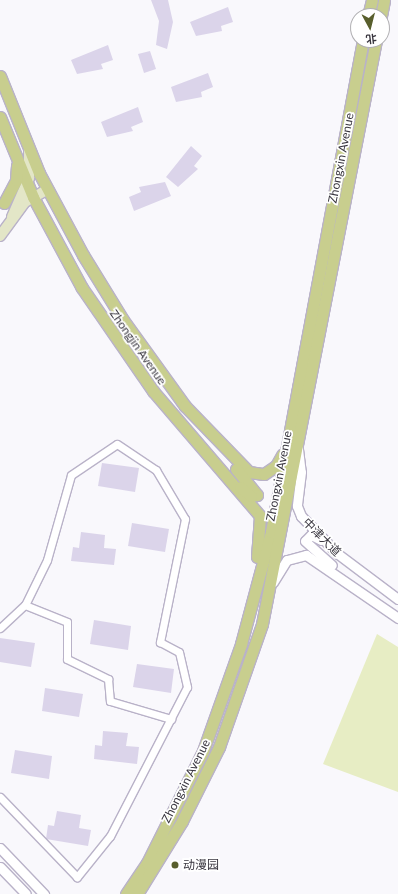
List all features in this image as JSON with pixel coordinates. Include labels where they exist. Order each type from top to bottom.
[{"type":"main road","name":"Zhongxin Avenue","points":[[126,894],[147,863],[203,751],[241,644],[256,577],[271,532],[361,48]]},
{"type":"main road","name":"Zhongxin Avenue","points":[[137,894],[182,821],[219,747],[251,660],[273,582],[374,48]]},
{"type":"main road","name":"Zhongjin Avenue","points":[[0,76],[47,190],[123,320],[210,436],[249,472],[258,474],[276,466],[286,447]]},
{"type":"main road","name":"Zhongjin Avenue","points":[[0,117],[33,197],[78,282],[115,338],[199,449],[260,516],[256,577]]},
{"type":"main road","points":[[0,236],[12,216],[27,181],[29,147]]},
{"type":"main road","points":[[2,205],[16,180],[16,156]]},
{"type":"main road","points":[[2,205],[27,181],[39,173]]},
{"type":"main road","points":[[12,216],[33,197],[47,190]]},
{"type":"main road","points":[[199,449],[248,494],[257,495],[210,436]]},
{"type":"street","points":[[0,628],[25,606],[47,560],[71,475],[117,444],[156,470],[185,519],[160,642],[179,652],[187,687],[110,836],[77,877],[0,797]]},
{"type":"street","name":"中津大道","points":[[298,449],[301,467],[297,506],[324,542],[398,598]]},
{"type":"street","points":[[324,542],[311,535],[305,542],[360,589]]},
{"type":"street","name":"中津大道","points":[[273,582],[287,560],[301,554],[360,589],[398,618]]},
{"type":"street","points":[[25,606],[67,622],[67,659],[108,679],[110,700],[171,719]]},
{"type":"street","points":[[0,848],[44,894]]},
{"type":"street","points":[[0,867],[26,894]]},
{"type":"green space","points":[[377,634],[398,647],[398,792],[323,764]]},
{"type":"building","points":[[151,0],[168,0],[173,22],[167,49],[156,45],[159,21]]},
{"type":"building","points":[[228,7],[233,22],[221,26],[222,31],[196,36],[190,22]]},
{"type":"building","points":[[108,45],[113,60],[101,64],[103,69],[77,74],[71,60]]},
{"type":"building","points":[[150,51],[156,69],[144,73],[138,54]]},
{"type":"building","points":[[208,73],[213,87],[201,92],[202,97],[176,102],[171,87]]},
{"type":"building","points":[[138,107],[143,122],[131,127],[133,131],[107,137],[101,122]]},
{"type":"building","points":[[191,146],[202,156],[194,166],[198,169],[178,187],[166,177]]},
{"type":"building","points":[[165,182],[171,196],[134,211],[129,197],[141,192],[139,187]]},
{"type":"building","points":[[102,463],[139,468],[135,492],[98,486]]},
{"type":"building","points":[[132,523],[169,529],[165,552],[128,546]]},
{"type":"building","points":[[81,532],[105,535],[104,548],[116,549],[114,565],[71,561],[73,547],[79,548]]},
{"type":"building","points":[[94,620],[131,626],[128,650],[90,644]]},
{"type":"building","points":[[0,638],[35,643],[31,667],[0,662]]},
{"type":"building","points":[[137,664],[174,669],[171,693],[133,687]]},
{"type":"building","points":[[45,688],[83,694],[79,717],[42,711]]},
{"type":"building","points":[[103,731],[128,733],[126,746],[139,747],[137,764],[94,759],[95,745],[102,746]]},
{"type":"building","points":[[15,750],[52,756],[49,779],[11,773]]},
{"type":"building","points":[[57,811],[81,815],[79,828],[91,830],[88,846],[46,839],[48,825],[54,826]]},
{"type":"place","name":"动漫园","points":[[175,865]]}]
